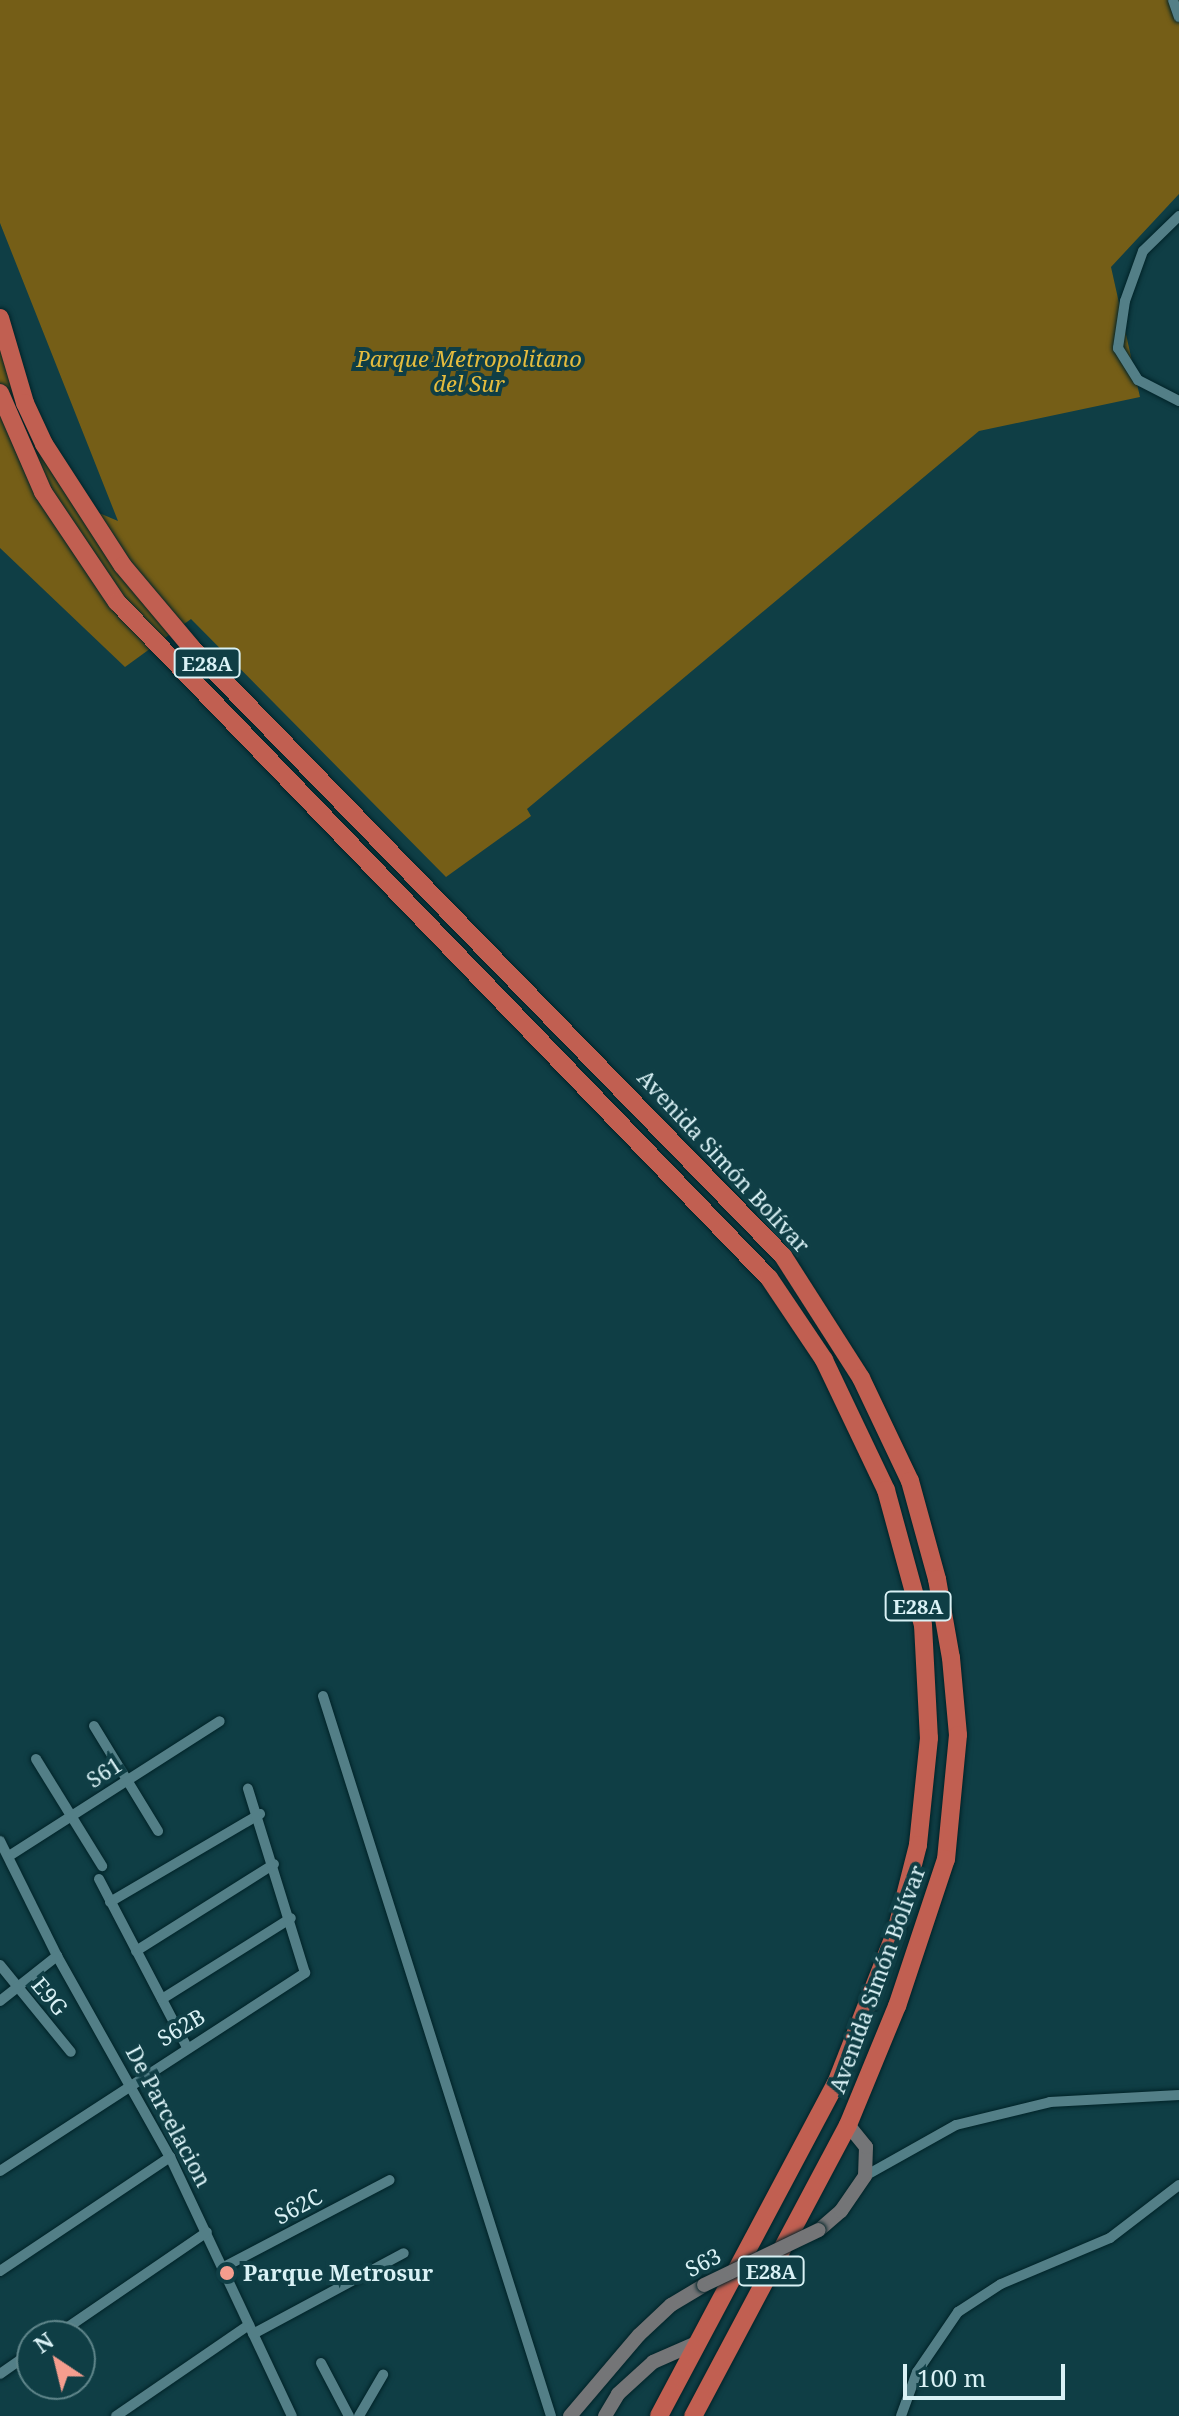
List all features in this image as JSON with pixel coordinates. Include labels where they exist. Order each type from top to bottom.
[{"type":"highway","name":"Avenida Simón Bolívar","points":[[0,318],[25,403],[44,444],[123,566],[192,648],[793,1268],[879,1412],[925,1530],[951,1658],[958,1735],[946,1859],[897,2006],[848,2125],[693,2416]]},
{"type":"highway","name":"Avenida Simón Bolívar","points":[[0,393],[43,492],[117,602],[476,970],[758,1267],[807,1333],[854,1416],[886,1490],[923,1625],[929,1738],[918,1845],[896,1931],[836,2083],[659,2416]]},
{"type":"highway","points":[[476,970],[492,955]]},
{"type":"main road","points":[[848,2125],[866,2147],[865,2176]]},
{"type":"main road","name":"S63","points":[[570,2416],[639,2335],[671,2305],[704,2285],[819,2230],[841,2211],[865,2176]]},
{"type":"main road","points":[[605,2416],[618,2394],[653,2362],[696,2343]]},
{"type":"street","points":[[1173,0],[1179,17]]},
{"type":"street","points":[[1179,216],[1143,251],[1125,301],[1118,348],[1138,380],[1179,401]]},
{"type":"street","points":[[323,1696],[551,2416]]},
{"type":"street","name":"S61","points":[[9,1856],[220,1721]]},
{"type":"street","points":[[94,1726],[158,1831]]},
{"type":"street","points":[[36,1759],[102,1866]]},
{"type":"street","points":[[162,1999],[291,1918],[260,1814],[248,1789]]},
{"type":"street","points":[[110,1902],[260,1814]]},
{"type":"street","name":"De Parcelacion","points":[[0,1841],[57,1956],[170,2157],[290,2412]]},
{"type":"street","points":[[136,1951],[274,1864]]},
{"type":"street","points":[[99,1879],[187,2047]]},
{"type":"street","name":"S62B","points":[[0,2171],[129,2083],[305,1973],[291,1918]]},
{"type":"street","points":[[0,2001],[57,1956]]},
{"type":"street","name":"E9G","points":[[0,1965],[71,2052]]},
{"type":"street","points":[[865,2176],[956,2125],[1050,2102],[1179,2095]]},
{"type":"street","points":[[0,2271],[170,2157]]},
{"type":"street","name":"S62C","points":[[224,2267],[390,2180]]},
{"type":"street","points":[[901,2416],[917,2372],[958,2312],[1001,2284],[1110,2238],[1179,2185]]},
{"type":"street","points":[[78,2320],[207,2232]]},
{"type":"street","points":[[116,2416],[251,2329],[404,2253]]},
{"type":"street","points":[[321,2363],[349,2416]]},
{"type":"street","points":[[359,2416],[383,2375]]},
{"type":"street","points":[[277,2416],[290,2412]]},
{"type":"green space","name":"Parque Metropolitano del Sur","points":[[0,0],[1179,0],[1179,194],[1111,267],[1140,397],[979,431],[527,809],[531,816],[446,877],[191,619],[125,667],[0,548],[0,326],[17,410],[85,507],[118,521],[0,223]]},
{"type":"place","name":"Parque Metrosur","points":[[227,2273]]}]
